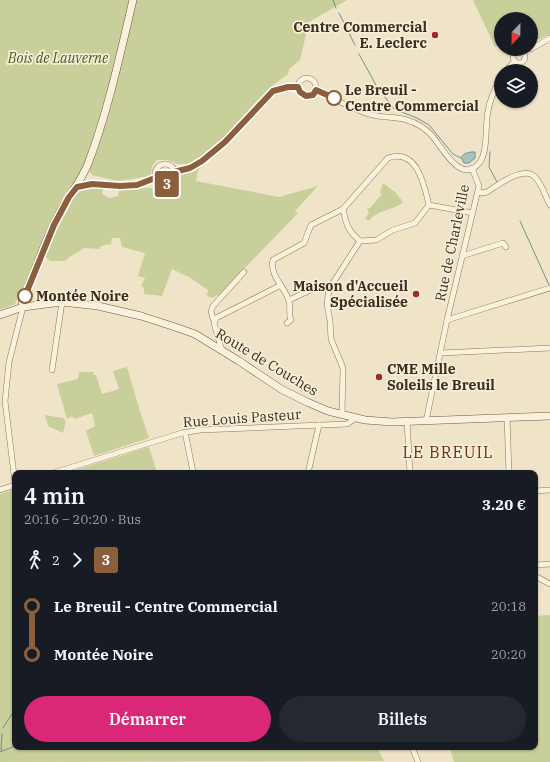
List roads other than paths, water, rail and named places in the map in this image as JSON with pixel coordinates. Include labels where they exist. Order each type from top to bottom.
[{"type":"main road","points":[[23,307],[22,301],[54,225],[69,197],[77,187],[87,165],[104,118],[133,0]]},
{"type":"main road","name":"Route de Couches","points":[[0,315],[23,307],[62,302],[98,306],[172,326],[195,334],[288,393],[319,408],[346,416],[379,422],[550,416]]},
{"type":"street","points":[[538,45],[550,38]]},
{"type":"street","points":[[513,56],[514,61]]},
{"type":"street","points":[[514,61],[518,63],[523,62],[526,56]]},
{"type":"street","points":[[511,64],[514,61]]},
{"type":"street","points":[[308,78],[315,82],[316,90],[313,95],[306,96],[300,92],[298,87],[301,81],[308,78]]},
{"type":"street","points":[[174,172],[190,168],[202,161],[225,142],[273,91],[288,87],[298,87]]},
{"type":"street","points":[[316,90],[359,111],[371,115],[395,117],[412,122],[432,135],[453,164],[459,168],[472,168]]},
{"type":"street","name":"Rue de Charleville","points":[[426,421],[447,320],[480,186],[472,168],[479,163],[484,156],[487,112],[494,91]]},
{"type":"street","points":[[287,322],[291,320],[289,315],[289,300],[272,267],[273,260],[304,243],[311,225],[343,209],[386,160],[395,156],[404,158],[417,167],[421,175],[429,204]]},
{"type":"street","points":[[163,165],[170,166],[174,172],[174,178],[167,184],[161,183],[155,178],[156,171],[163,165]]},
{"type":"street","points":[[478,192],[487,192],[516,175],[527,172],[537,178],[550,205]]},
{"type":"street","points":[[77,187],[92,184],[120,186],[137,185],[155,178]]},
{"type":"street","points":[[429,204],[473,213]]},
{"type":"street","points":[[343,209],[346,224],[351,233],[360,241],[376,240],[393,230],[415,223],[429,204]]},
{"type":"street","points":[[339,425],[346,416],[343,373],[341,363],[331,338],[330,321],[326,304],[329,289],[360,241]]},
{"type":"street","points":[[462,256],[503,243],[506,247]]},
{"type":"street","points":[[222,351],[215,328],[215,320],[213,319],[211,311],[213,306],[244,272]]},
{"type":"street","points":[[215,320],[218,316],[281,285]]},
{"type":"street","points":[[289,300],[320,286],[329,289]]},
{"type":"street","points":[[447,320],[550,288]]},
{"type":"street","points":[[52,370],[62,302]]},
{"type":"street","points":[[13,470],[5,401],[9,362],[23,307]]},
{"type":"street","points":[[441,353],[550,348]]},
{"type":"street","points":[[339,425],[346,416]]},
{"type":"street","points":[[507,418],[509,470]]},
{"type":"street","points":[[407,421],[410,470]]},
{"type":"street","points":[[309,470],[319,425]]},
{"type":"street","name":"Rue Louis Pasteur","points":[[62,470],[185,432],[200,430],[339,425]]},
{"type":"street","points":[[185,432],[193,470]]},
{"type":"street","points":[[0,490],[12,485]]},
{"type":"street","points":[[538,491],[550,490]]},
{"type":"street","points":[[538,565],[550,564]]},
{"type":"street","points":[[538,578],[550,584]]},
{"type":"street","points":[[413,750],[418,762]]},
{"type":"water","points":[[475,152],[475,158],[469,163],[464,163],[461,158],[465,154]]},
{"type":"waterway","points":[[333,0],[336,8]]},
{"type":"waterway","points":[[339,13],[355,45]]},
{"type":"waterway","points":[[359,54],[376,85]]},
{"type":"waterway","points":[[381,92],[394,109],[417,118],[429,125],[453,154],[461,158]]},
{"type":"waterway","points":[[490,152],[489,167],[497,182]]},
{"type":"waterway","points":[[520,221],[549,285]]},
{"type":"waterway","points":[[3,728],[12,714]]},
{"type":"waterway","points":[[1,751],[2,734]]},
{"type":"waterway","points":[[0,752],[12,747]]},
{"type":"place","name":"Centre Commercial E. Leclerc","points":[[435,35]]},
{"type":"place","name":"Le Breuil - Centre Commercial","points":[[334,98]]},
{"type":"place","name":"Maison d'Accueil Spécialisée","points":[[416,294]]},
{"type":"place","name":"Montée Noire","points":[[25,296]]},
{"type":"place","name":"CME Mille Soleils le Breuil","points":[[379,377]]},
{"type":"district","name":"LE BREUIL","points":[[448,452]]},
{"type":"park label","name":"Bois de Lauverne","points":[[58,58]]}]
